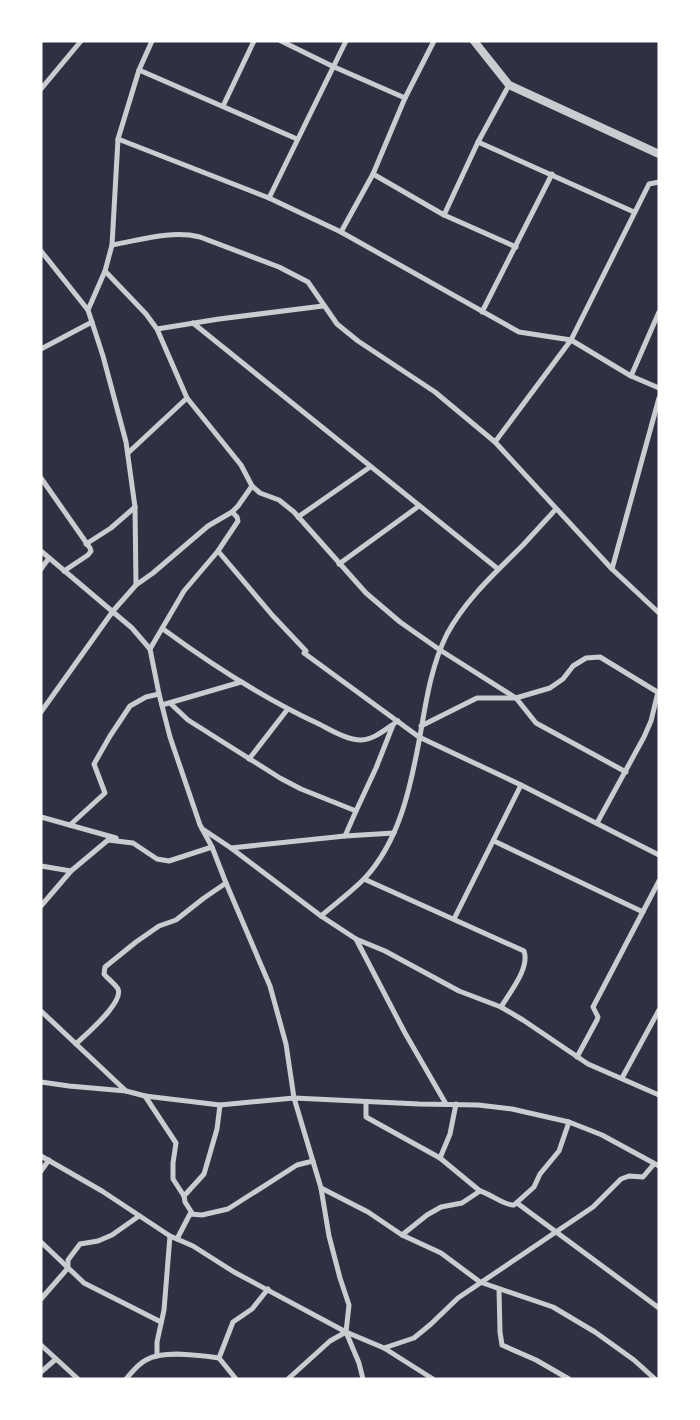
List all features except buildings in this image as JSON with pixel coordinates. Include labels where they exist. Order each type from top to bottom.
[{"type":"street","points":[[42,84],[81,41]]},
{"type":"street","points":[[223,106],[254,41]]},
{"type":"street","points":[[281,41],[405,98]]},
{"type":"street","points":[[269,198],[332,66],[346,41]]},
{"type":"street","points":[[341,232],[373,174],[405,98],[434,41]]},
{"type":"street","points":[[474,41],[509,85],[659,154]]},
{"type":"street","points":[[88,310],[105,271],[112,245],[118,139],[139,70],[150,42]]},
{"type":"street","points":[[139,70],[297,139]]},
{"type":"street","points":[[444,215],[478,142],[509,85]]},
{"type":"street","points":[[118,139],[269,198],[341,232],[519,332],[571,340],[631,376],[659,388]]},
{"type":"street","points":[[478,142],[634,212]]},
{"type":"street","points":[[373,174],[444,215],[516,247]]},
{"type":"street","points":[[482,312],[552,174]]},
{"type":"street","points":[[495,442],[571,340],[648,184],[659,182]]},
{"type":"street","points":[[112,245],[172,234],[187,234],[200,237],[279,267],[308,282],[337,324],[358,341],[435,392],[495,442],[612,569],[659,613]]},
{"type":"street","points":[[41,251],[88,310],[103,356],[128,453],[135,507],[136,585]]},
{"type":"street","points":[[105,271],[146,314],[157,329],[187,398],[241,465],[252,486],[260,493],[279,500],[298,517],[366,593],[400,622],[516,698],[536,723],[626,772]]},
{"type":"street","points":[[157,329],[323,306]]},
{"type":"street","points":[[631,376],[659,312]]},
{"type":"street","points":[[41,349],[92,322]]},
{"type":"street","points":[[193,323],[498,570]]},
{"type":"street","points":[[128,453],[187,398]]},
{"type":"street","points":[[612,569],[659,398]]},
{"type":"street","points":[[298,517],[370,467]]},
{"type":"street","points":[[41,478],[91,551],[64,571]]},
{"type":"street","points":[[41,712],[113,611],[136,585],[208,526],[232,512],[252,486]]},
{"type":"street","points":[[339,564],[418,506]]},
{"type":"street","points":[[86,544],[111,528],[135,507]]},
{"type":"street","points":[[321,916],[364,879],[377,862],[394,833],[404,807],[427,692],[447,634],[480,588],[556,509]]},
{"type":"street","points":[[150,649],[163,629],[174,606],[218,551],[238,521],[232,512]]},
{"type":"street","points":[[41,551],[132,628],[150,649],[170,737],[203,829],[270,986],[286,1044],[294,1098],[321,1188],[329,1236],[349,1305],[346,1332],[359,1363],[363,1379]]},
{"type":"street","points":[[218,551],[273,616],[306,651],[304,653],[395,722],[419,737],[521,785],[659,855]]},
{"type":"street","points":[[41,569],[49,558]]},
{"type":"street","points":[[163,629],[203,658],[287,710],[343,736],[360,740],[374,736],[395,722]]},
{"type":"street","points":[[421,726],[477,698],[516,698],[550,688],[563,679],[573,666],[586,658],[600,656],[658,693],[651,722],[626,772],[597,823]]},
{"type":"street","points":[[162,706],[241,682]]},
{"type":"street","points":[[70,825],[105,792],[94,764],[130,706],[146,697],[159,694]]},
{"type":"street","points":[[171,704],[188,720],[280,778],[301,789],[356,811]]},
{"type":"street","points":[[249,759],[287,710]]},
{"type":"street","points":[[345,836],[395,722]]},
{"type":"street","points":[[454,919],[521,785]]},
{"type":"street","points":[[41,817],[133,843],[157,859],[169,861],[212,847]]},
{"type":"street","points":[[203,829],[321,916],[356,939],[385,951],[459,991],[501,1007],[588,1064],[659,1095]]},
{"type":"street","points":[[231,848],[345,836],[394,833]]},
{"type":"street","points":[[41,906],[71,871],[108,840],[133,843]]},
{"type":"street","points":[[494,840],[642,912]]},
{"type":"street","points":[[41,866],[71,871]]},
{"type":"street","points":[[364,879],[524,951],[526,957],[525,967],[501,1007]]},
{"type":"street","points":[[577,1057],[597,1020],[593,1007],[659,881]]},
{"type":"street","points":[[76,1044],[114,1006],[118,989],[104,974],[103,970],[159,926],[176,920],[226,884]]},
{"type":"street","points":[[356,939],[405,1033],[446,1104]]},
{"type":"street","points":[[622,1078],[659,1010]]},
{"type":"street","points":[[41,1011],[126,1091]]},
{"type":"street","points":[[41,1082],[126,1091],[145,1096],[220,1105],[294,1098],[366,1102],[478,1104],[512,1109],[569,1122],[602,1135],[657,1165],[643,1177],[629,1176],[621,1179],[593,1207],[458,1298],[414,1338],[384,1348]]},
{"type":"street","points":[[145,1096],[176,1143],[173,1179],[192,1213],[202,1215],[228,1210],[297,1165],[313,1161]]},
{"type":"street","points":[[366,1102],[366,1117],[440,1158],[480,1191],[490,1194],[510,1205],[517,1203],[534,1187],[540,1174],[559,1151],[569,1122]]},
{"type":"street","points":[[440,1158],[450,1134],[456,1104]]},
{"type":"street","points":[[184,1196],[204,1174],[217,1130],[220,1105]]},
{"type":"street","points":[[41,1156],[102,1191],[170,1236],[192,1246],[234,1272],[346,1332],[384,1348],[433,1379]]},
{"type":"street","points":[[41,1170],[49,1160]]},
{"type":"street","points":[[321,1188],[368,1212],[402,1235],[441,1253],[480,1282],[552,1307],[595,1332],[634,1360],[655,1379]]},
{"type":"street","points":[[402,1235],[441,1206],[462,1203],[480,1191]]},
{"type":"street","points":[[517,1203],[659,1308]]},
{"type":"street","points":[[177,1239],[192,1213]]},
{"type":"street","points":[[41,1299],[68,1268],[68,1260],[80,1244],[98,1241],[112,1235],[139,1216]]},
{"type":"street","points":[[156,1356],[164,1310],[170,1236]]},
{"type":"street","points":[[41,1242],[84,1282],[161,1322]]},
{"type":"street","points":[[499,1289],[502,1345],[536,1360],[569,1379]]},
{"type":"street","points":[[219,1358],[233,1322],[252,1309],[268,1290]]},
{"type":"street","points":[[288,1379],[330,1341],[346,1332]]},
{"type":"street","points":[[41,1345],[78,1379]]},
{"type":"street","points":[[126,1379],[146,1360],[156,1356],[198,1355],[219,1358],[236,1379]]},
{"type":"street","points":[[41,1372],[56,1359]]}]
